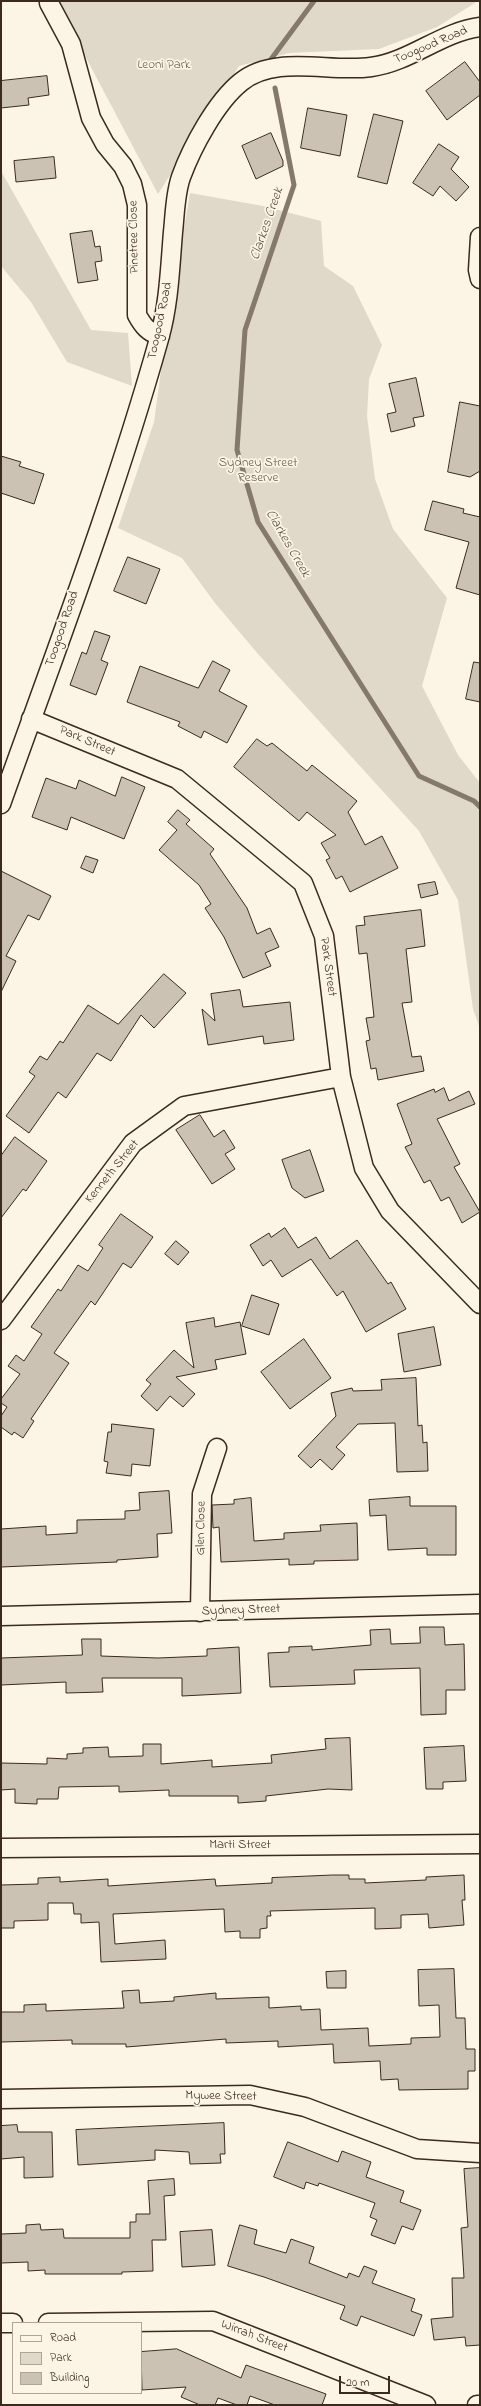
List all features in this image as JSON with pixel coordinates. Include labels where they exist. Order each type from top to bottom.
[{"type":"street","name":"Pinetree Close","points":[[49,3],[71,44],[91,118],[105,144],[123,166],[132,184],[137,205],[137,315],[144,327],[151,333],[160,336]]},
{"type":"street","name":"Toogood Road","points":[[1,804],[118,474],[160,336],[169,294],[178,185],[207,125],[228,96],[241,82],[254,74],[273,68],[349,69],[396,62],[467,28],[480,27]]},
{"type":"street","points":[[480,236],[478,270],[480,279]]},
{"type":"street","name":"Park Street","points":[[31,719],[177,779],[303,883],[324,936],[341,1077],[364,1168],[387,1205],[480,1304]]},
{"type":"street","name":"Kenneth Street","points":[[1,1320],[133,1142],[184,1106],[341,1077]]},
{"type":"street","name":"Glen Close","points":[[200,1612],[202,1494],[217,1448]]},
{"type":"street","name":"Sydney Street","points":[[1,1616],[480,1604]]},
{"type":"street","name":"Marti Street","points":[[1,1848],[480,1844]]},
{"type":"street","name":"Mywee Street","points":[[1,2099],[250,2094],[305,2107],[417,2149],[480,2153]]},
{"type":"street","name":"Wirrah Street","points":[[130,2322],[213,2321],[426,2405]]},
{"type":"street","points":[[1,2324],[12,2323]]},
{"type":"green space","name":"Leoni Park","points":[[56,1],[478,1],[437,27],[379,49],[289,53],[239,66],[158,194]]},
{"type":"green space","points":[[1,171],[91,330],[128,333],[132,386],[67,362],[31,302],[1,266]]},
{"type":"green space","name":"Sydney Street Reserve","points":[[190,193],[263,206],[321,221],[324,266],[353,286],[382,345],[369,379],[367,416],[375,479],[393,529],[447,598],[422,686],[458,755],[480,783],[480,1029],[473,1009],[458,900],[419,831],[258,654],[215,603],[182,558],[118,528],[154,422],[167,327]]},
{"type":"building","points":[[465,62],[480,82],[480,95],[447,120],[426,91]]},
{"type":"building","points":[[47,76],[49,95],[28,98],[29,105],[1,108],[1,81]]},
{"type":"building","points":[[308,108],[347,115],[340,156],[301,148]]},
{"type":"building","points":[[374,114],[403,121],[387,184],[358,177]]},
{"type":"building","points":[[271,133],[283,161],[283,166],[256,179],[242,146]]},
{"type":"building","points":[[439,144],[459,157],[451,169],[469,187],[456,201],[440,186],[433,196],[413,183]]},
{"type":"building","points":[[54,157],[56,178],[16,182],[14,161]]},
{"type":"building","points":[[92,231],[95,247],[100,246],[102,261],[95,262],[98,280],[78,283],[70,234]]},
{"type":"building","points":[[416,378],[424,416],[413,418],[415,426],[391,432],[387,414],[396,412],[389,384]]},
{"type":"building","points":[[460,402],[480,406],[480,471],[470,477],[448,472]]},
{"type":"building","points":[[1,456],[21,462],[19,466],[44,474],[34,504],[1,493]]},
{"type":"building","points":[[433,501],[464,509],[463,513],[480,517],[480,595],[456,588],[469,542],[425,530]]},
{"type":"building","points":[[128,557],[160,569],[146,604],[114,591]]},
{"type":"building","points":[[95,631],[110,636],[101,660],[108,663],[96,695],[70,685],[82,652],[86,654]]},
{"type":"building","points":[[213,661],[230,670],[219,691],[247,706],[227,743],[204,731],[201,738],[178,726],[180,722],[127,702],[140,666],[198,688]]},
{"type":"building","points":[[474,662],[480,663],[480,702],[466,699]]},
{"type":"building","points":[[257,739],[267,746],[272,743],[307,771],[312,765],[357,801],[348,812],[365,845],[382,836],[398,868],[350,892],[342,876],[336,879],[326,860],[330,858],[321,843],[336,835],[307,812],[299,821],[234,767]]},
{"type":"building","points":[[122,777],[145,787],[124,839],[71,817],[67,830],[32,817],[46,778],[76,789],[79,780],[115,796]]},
{"type":"building","points":[[178,810],[190,820],[186,824],[214,849],[210,854],[247,908],[257,934],[270,928],[279,947],[265,953],[271,966],[243,978],[224,937],[205,908],[211,904],[199,885],[159,850],[177,830],[168,822]]},
{"type":"building","points":[[86,856],[98,860],[93,873],[81,868]]},
{"type":"building","points":[[1,871],[51,896],[39,920],[28,915],[6,956],[16,961],[1,992]]},
{"type":"building","points":[[435,882],[438,894],[421,898],[418,885]]},
{"type":"building","points":[[421,910],[425,946],[406,949],[412,1002],[402,1003],[412,1057],[421,1056],[424,1071],[378,1080],[376,1068],[371,1069],[366,1041],[370,1040],[366,1018],[374,1017],[367,953],[359,954],[356,926],[365,925],[364,917]]},
{"type":"building","points":[[164,974],[186,993],[154,1028],[141,1015],[111,1061],[97,1053],[66,1098],[58,1092],[29,1133],[6,1116],[35,1076],[29,1072],[40,1056],[47,1060],[60,1041],[63,1043],[88,1005],[118,1024]]},
{"type":"building","points":[[240,990],[243,1007],[290,1002],[294,1040],[264,1044],[263,1036],[208,1045],[202,1009],[215,1021],[211,994]]},
{"type":"building","points":[[444,1088],[449,1101],[469,1091],[475,1104],[437,1119],[460,1164],[454,1167],[480,1212],[462,1223],[449,1197],[441,1201],[430,1180],[424,1183],[405,1147],[412,1144],[397,1104],[434,1089],[435,1092]]},
{"type":"building","points":[[200,1115],[214,1137],[224,1130],[235,1148],[225,1154],[235,1169],[212,1184],[176,1130]]},
{"type":"building","points":[[15,1137],[47,1161],[26,1191],[23,1189],[1,1218],[1,1156]]},
{"type":"building","points":[[310,1150],[324,1191],[305,1198],[292,1188],[282,1160]]},
{"type":"building","points":[[121,1214],[153,1237],[131,1268],[123,1263],[95,1305],[91,1301],[54,1353],[69,1363],[31,1419],[34,1421],[23,1438],[14,1432],[12,1435],[1,1427],[1,1416],[7,1407],[1,1403],[1,1399],[20,1374],[8,1366],[16,1355],[24,1361],[42,1334],[31,1327],[58,1289],[61,1291],[78,1265],[88,1271],[103,1248],[99,1245]]},
{"type":"building","points":[[285,1228],[298,1248],[316,1237],[330,1259],[357,1240],[388,1284],[391,1282],[406,1309],[366,1332],[343,1291],[337,1296],[311,1259],[282,1277],[271,1260],[263,1266],[250,1245],[269,1233],[271,1237]]},
{"type":"building","points":[[176,1241],[189,1252],[178,1265],[165,1254]]},
{"type":"building","points":[[252,1295],[279,1304],[269,1335],[242,1326]]},
{"type":"building","points":[[214,1318],[215,1327],[240,1322],[246,1354],[215,1360],[217,1369],[176,1377],[195,1394],[183,1407],[170,1396],[157,1411],[141,1396],[151,1384],[146,1380],[174,1350],[194,1368],[186,1323]]},
{"type":"building","points":[[434,1327],[441,1365],[404,1372],[398,1334]]},
{"type":"building","points":[[304,1339],[331,1378],[290,1409],[261,1372]]},
{"type":"building","points":[[416,1378],[418,1426],[422,1425],[423,1443],[427,1442],[428,1471],[397,1472],[395,1423],[358,1424],[336,1447],[345,1455],[332,1470],[320,1459],[311,1468],[298,1456],[336,1416],[331,1393],[352,1388],[353,1391],[382,1390],[381,1380]]},
{"type":"building","points":[[112,1424],[154,1429],[150,1466],[132,1464],[131,1476],[106,1473],[108,1462],[104,1461],[108,1432],[111,1432]]},
{"type":"building","points":[[169,1491],[172,1533],[157,1534],[158,1557],[117,1560],[117,1562],[1,1567],[1,1529],[46,1526],[46,1535],[77,1533],[77,1520],[125,1519],[125,1511],[140,1510],[139,1493]]},
{"type":"building","points":[[410,1497],[410,1506],[456,1506],[456,1555],[427,1555],[427,1548],[388,1550],[386,1515],[370,1516],[369,1500]]},
{"type":"building","points":[[251,1498],[254,1541],[284,1539],[284,1533],[321,1531],[320,1525],[357,1523],[358,1560],[314,1561],[314,1564],[289,1565],[289,1559],[221,1562],[219,1527],[213,1528],[212,1505],[234,1504],[234,1500]]},
{"type":"building","points":[[420,1627],[444,1627],[445,1645],[464,1644],[465,1690],[446,1690],[446,1714],[421,1715],[420,1668],[354,1670],[355,1684],[270,1687],[268,1653],[289,1652],[289,1647],[312,1646],[312,1650],[371,1645],[370,1630],[390,1629],[391,1644],[420,1643]]},
{"type":"building","points":[[82,1639],[101,1639],[101,1656],[158,1658],[207,1656],[207,1649],[239,1647],[241,1693],[182,1696],[182,1678],[102,1678],[103,1692],[66,1693],[66,1682],[1,1685],[1,1658],[82,1655]]},
{"type":"building","points":[[350,1738],[352,1790],[328,1789],[266,1796],[266,1801],[238,1803],[238,1796],[169,1796],[169,1790],[119,1792],[119,1786],[59,1787],[58,1799],[37,1799],[37,1804],[15,1803],[15,1789],[1,1790],[1,1763],[47,1764],[47,1758],[67,1759],[67,1754],[83,1753],[83,1748],[108,1747],[109,1757],[143,1756],[143,1744],[161,1744],[161,1764],[212,1760],[212,1767],[272,1763],[271,1755],[326,1749],[325,1739]]},
{"type":"building","points":[[464,1746],[466,1781],[443,1782],[443,1789],[426,1789],[424,1748]]},
{"type":"building","points":[[349,1875],[349,1879],[365,1879],[365,1883],[426,1880],[426,1877],[464,1875],[465,1900],[462,1900],[464,1925],[429,1928],[428,1914],[401,1915],[401,1928],[375,1929],[375,1908],[270,1911],[271,1916],[267,1916],[267,1928],[260,1929],[260,1938],[240,1938],[240,1931],[225,1932],[224,1909],[113,1914],[115,1944],[165,1940],[166,1959],[101,1962],[99,1922],[81,1923],[81,1914],[74,1914],[73,1903],[48,1903],[48,1920],[14,1921],[14,1928],[1,1928],[1,1885],[38,1884],[38,1878],[60,1877],[60,1882],[108,1879],[108,1886],[215,1879],[216,1886],[272,1883],[272,1878]]},
{"type":"building","points":[[454,1969],[456,2018],[465,2018],[466,2049],[475,2049],[475,2071],[468,2071],[468,2089],[399,2090],[398,2079],[381,2080],[380,2061],[334,2063],[333,2044],[278,2047],[278,2041],[226,2043],[226,2039],[126,2047],[126,2044],[72,2044],[72,2040],[1,2042],[1,2012],[24,2012],[24,2005],[46,2004],[46,2011],[124,2008],[122,1991],[139,1990],[140,2003],[174,2001],[174,1997],[216,1993],[216,1999],[269,1997],[269,2008],[301,2006],[301,2010],[320,2009],[321,2030],[368,2028],[369,2046],[411,2044],[411,2038],[440,2037],[439,2005],[419,2006],[418,1970]]},
{"type":"building","points":[[346,1971],[346,1988],[327,1988],[326,1972]]},
{"type":"building","points":[[224,2123],[225,2154],[220,2154],[221,2163],[190,2164],[189,2152],[155,2150],[155,2160],[78,2165],[76,2130]]},
{"type":"building","points":[[17,2125],[18,2132],[52,2132],[53,2177],[24,2178],[24,2157],[1,2159],[1,2126]]},
{"type":"building","points":[[288,2142],[338,2162],[342,2151],[371,2162],[366,2177],[404,2191],[400,2202],[421,2210],[413,2230],[402,2226],[395,2244],[371,2235],[377,2220],[370,2217],[375,2203],[319,2183],[318,2186],[306,2182],[304,2189],[274,2177]]},
{"type":"building","points":[[480,2168],[480,2345],[466,2346],[465,2337],[434,2340],[431,2319],[453,2317],[452,2278],[464,2278],[461,2228],[468,2227],[464,2169]]},
{"type":"building","points":[[174,2179],[175,2195],[164,2196],[166,2240],[152,2240],[153,2271],[122,2272],[122,2274],[45,2274],[45,2270],[28,2271],[28,2262],[1,2263],[1,2234],[26,2233],[26,2225],[40,2224],[41,2230],[63,2229],[64,2238],[130,2238],[130,2222],[136,2222],[136,2214],[150,2214],[148,2181]]},
{"type":"building","points":[[240,2225],[257,2230],[254,2244],[286,2253],[291,2239],[314,2247],[309,2263],[347,2278],[349,2273],[359,2277],[364,2266],[377,2271],[372,2283],[415,2299],[411,2311],[422,2315],[414,2336],[361,2316],[357,2326],[340,2319],[345,2306],[264,2277],[228,2266]]},
{"type":"building","points":[[212,2230],[215,2265],[182,2267],[180,2232]]},
{"type":"building","points":[[177,2349],[241,2378],[246,2365],[326,2394],[322,2405],[275,2405],[250,2396],[247,2405],[237,2405],[218,2398],[215,2405],[200,2405],[181,2397],[186,2387],[142,2390],[142,2352]]},
{"type":"waterway","name":"Clarkes Creek","points":[[269,62],[314,1]]},
{"type":"waterway","name":"Clarkes Creek","points":[[275,88],[294,185],[245,330],[237,450],[258,522],[419,776],[474,801],[480,807]]}]
